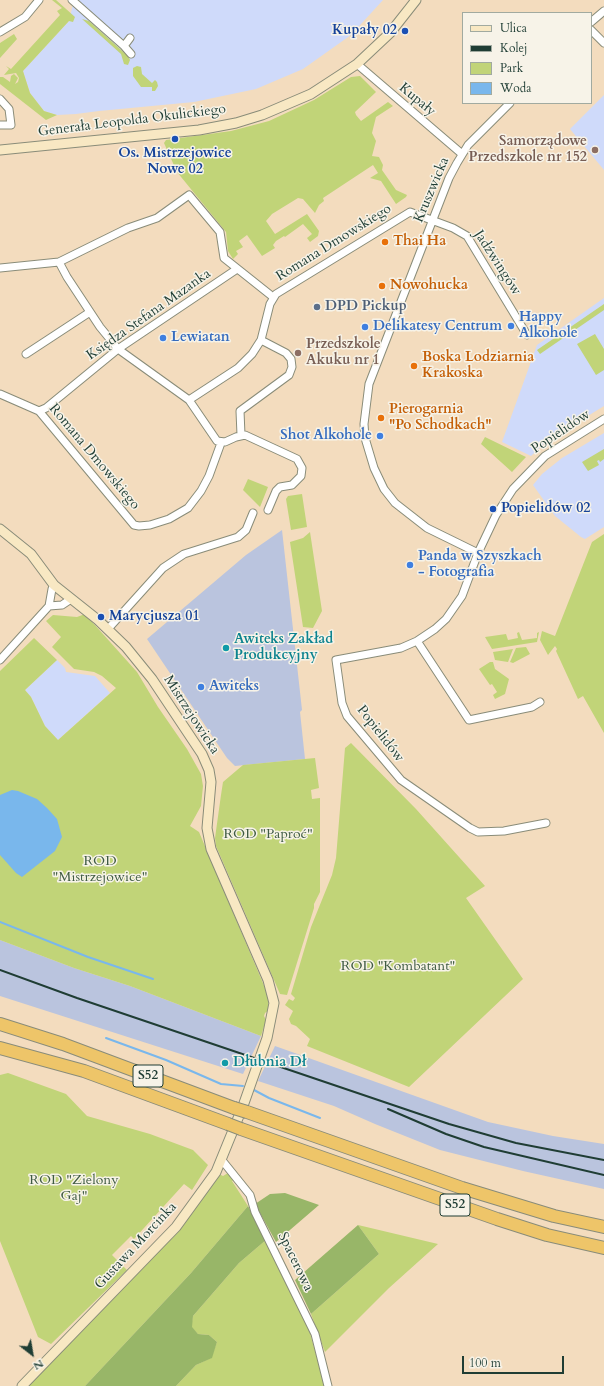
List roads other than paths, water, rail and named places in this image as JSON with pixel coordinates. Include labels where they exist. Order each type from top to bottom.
[{"type":"highway","name":"S52","points":[[0,1024],[63,1044],[234,1108],[476,1192],[554,1216],[604,1227]]},
{"type":"highway","name":"S52","points":[[0,1048],[84,1071],[496,1220],[547,1235],[604,1248]]},
{"type":"street","points":[[0,32],[25,17],[39,0]]},
{"type":"street","points":[[72,0],[131,54]]},
{"type":"street","name":"Generała Leopolda Okulickiego","points":[[0,150],[199,130],[236,123],[262,115],[298,101],[320,89],[357,64],[390,33],[416,0]]},
{"type":"street","points":[[592,21],[604,11]]},
{"type":"street","points":[[592,31],[604,43]]},
{"type":"street","points":[[124,46],[130,38]]},
{"type":"street","name":"Kupały","points":[[357,64],[462,154]]},
{"type":"street","points":[[0,100],[9,109],[11,125],[0,125]]},
{"type":"street","name":"Kruszwicka","points":[[478,552],[426,528],[395,502],[384,489],[374,468],[365,438],[364,424],[370,384],[449,178],[462,154],[473,140],[509,104]]},
{"type":"street","name":"Romana Dmowskiego","points":[[60,262],[128,228],[157,218],[189,195],[220,232],[224,258],[273,297]]},
{"type":"street","name":"Romana Dmowskiego","points":[[189,400],[238,368],[252,354],[261,340],[273,297],[401,216],[413,212],[432,220]]},
{"type":"street","name":"Jadźwingów","points":[[432,220],[453,228],[467,236],[527,335]]},
{"type":"street","points":[[0,268],[60,262],[67,277],[90,312],[118,348],[189,400],[217,441],[221,443],[241,436],[249,436],[293,456],[300,463],[301,476],[292,485],[280,487],[276,491],[268,510]]},
{"type":"street","name":"Księdza Stefana Mazanka","points":[[39,411],[46,408],[118,348],[160,322],[237,269]]},
{"type":"street","points":[[26,354],[90,312]]},
{"type":"street","points":[[241,436],[240,411],[289,375],[292,367],[291,360],[286,352],[261,340]]},
{"type":"street","name":"Romana Dmowskiego","points":[[0,394],[39,411],[134,525],[143,527],[169,519],[188,508],[201,491],[209,476],[221,443]]},
{"type":"street","name":"Popielidów","points":[[546,823],[492,832],[478,832],[398,778],[351,723],[342,703],[336,660],[383,652],[417,641],[435,630],[454,608],[468,582],[478,552],[496,515],[513,489],[524,476],[554,449],[604,419]]},
{"type":"street","points":[[108,629],[152,579],[167,565],[184,554],[238,537],[246,530],[253,513]]},
{"type":"street","name":"Mistrzejowicka","points":[[0,529],[31,554],[54,585],[108,629],[126,647],[149,675],[196,743],[207,764],[211,782],[207,828],[210,845],[272,991],[274,1007],[267,1038]]},
{"type":"street","points":[[0,660],[49,606],[54,585]]},
{"type":"street","points":[[49,606],[62,605],[71,599]]},
{"type":"street","points":[[417,641],[468,720],[532,707],[540,702]]},
{"type":"street","name":"Gustawa Morcinka","points":[[22,1386],[176,1226],[216,1172],[243,1106],[267,1038]]},
{"type":"street","name":"Spacerowa","points":[[221,1159],[250,1195],[255,1212],[315,1334],[328,1386]]},
{"type":"water","points":[[12,790],[37,799],[47,808],[57,819],[62,837],[55,851],[22,877],[16,873],[0,855],[0,795]]},
{"type":"waterway","points":[[0,922],[88,957],[153,979]]},
{"type":"waterway","points":[[106,1038],[166,1060],[221,1084],[243,1086]]},
{"type":"waterway","points":[[254,1090],[269,1098],[320,1118]]},
{"type":"railway","points":[[0,970],[77,998],[449,1124],[516,1143],[604,1160]]},
{"type":"railway","points":[[388,1109],[446,1134],[484,1147],[604,1175]]},
{"type":"place","name":"Kupały 02","points":[[405,31]]},
{"type":"place","name":"Os. Mistrzejowice Nowe 02","points":[[175,139]]},
{"type":"place","name":"Samorządowe Przedszkole nr 152","points":[[595,150]]},
{"type":"place","name":"Thai Ha","points":[[385,242]]},
{"type":"place","name":"Nowohucka","points":[[382,286]]},
{"type":"place","name":"DPD Pickup","points":[[317,307]]},
{"type":"place","name":"Happy Alkohole","points":[[511,326]]},
{"type":"place","name":"Delikatesy Centrum","points":[[365,327]]},
{"type":"place","name":"Lewiatan","points":[[163,338]]},
{"type":"place","name":"Przedszkole Akuku nr 1","points":[[298,353]]},
{"type":"place","name":"Boska Lodziarnia Krakoska","points":[[414,366]]},
{"type":"place","name":"Pierogarnia \"Po Schodkach\"","points":[[381,418]]},
{"type":"place","name":"Shot Alkohole","points":[[380,436]]},
{"type":"place","name":"Popielidów 02","points":[[493,509]]},
{"type":"place","name":"Panda w Szyszkach - Fotografia","points":[[410,565]]},
{"type":"place","name":"Marycjusza 01","points":[[101,617]]},
{"type":"place","name":"Awiteks Zakład Produkcyjny","points":[[226,648]]},
{"type":"place","name":"Awiteks","points":[[201,687]]},
{"type":"place","name":"Dłubnia Dł","points":[[225,1063]]},
{"type":"park label","name":"ROD \"Paproć\"","points":[[268,835]]},
{"type":"park label","name":"ROD \"Mistrzejowice\"","points":[[100,870]]},
{"type":"park label","name":"ROD \"Kombatant\"","points":[[398,967]]},
{"type":"park label","name":"ROD \"Zielony Gaj\"","points":[[74,1190]]}]
